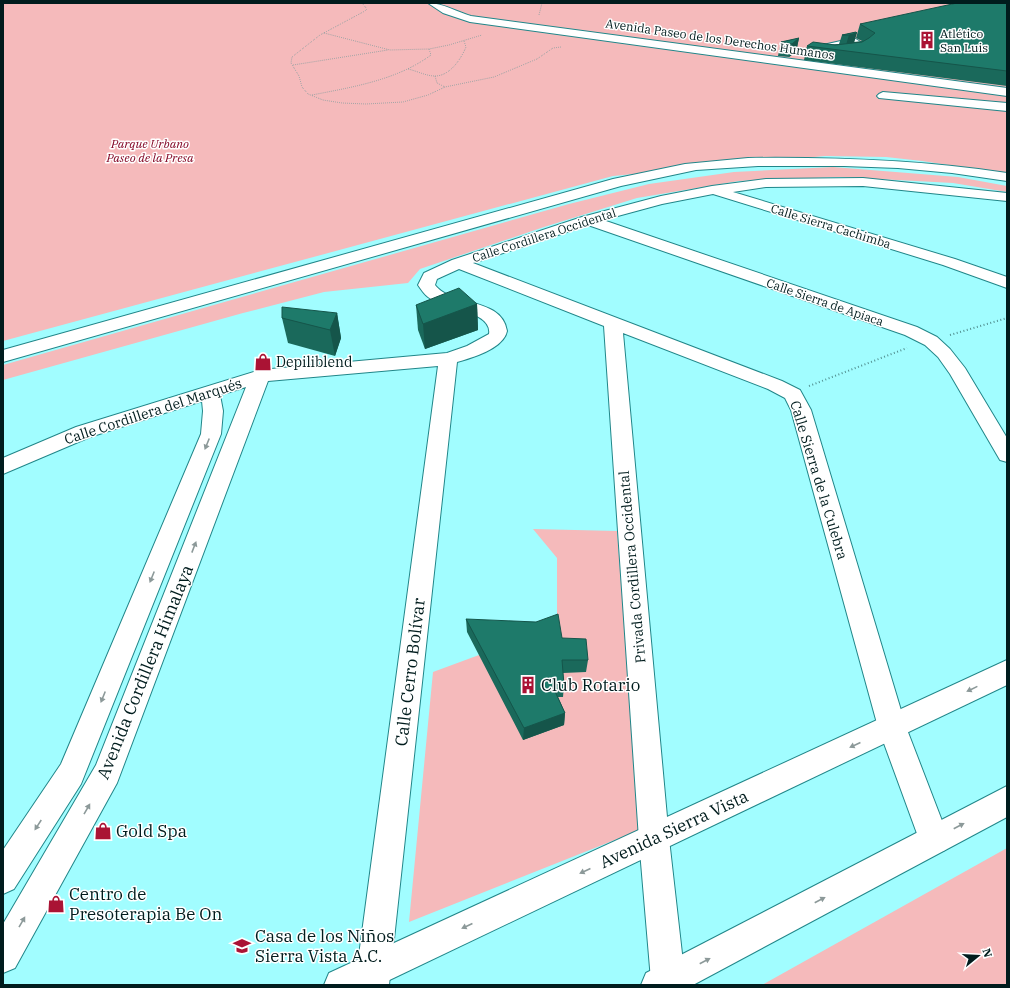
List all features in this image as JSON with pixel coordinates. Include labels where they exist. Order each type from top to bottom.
[{"type":"street","name":"Avenida Paseo de los Derechos Humanos","points":[[433,3],[446,11],[470,19],[1007,92]]},
{"type":"street","points":[[792,62],[806,51]]},
{"type":"street","points":[[883,96],[1007,107]]},
{"type":"street","points":[[3,356],[618,182],[678,170],[707,165],[824,161],[892,163],[968,171],[1007,178]]},
{"type":"street","name":"Calle Cordillera Occidental","points":[[260,376],[448,360],[486,345],[497,337],[498,328],[494,320],[484,314],[433,294],[426,285],[430,276],[458,263],[587,220],[661,200],[712,190],[766,183],[863,182],[902,184],[1007,196]]},
{"type":"street","name":"Calle Sierra Cachimba","points":[[712,190],[949,262],[1007,283]]},
{"type":"street","name":"Calle Sierra de Apiaca","points":[[587,220],[911,331],[931,341],[944,353],[958,372],[1007,455]]},
{"type":"street","name":"Calle Sierra Cachimba","points":[[949,262],[1007,268]]},
{"type":"street","name":"Calle Sierra de la Culebra","points":[[458,263],[775,385],[793,394],[801,410],[892,727],[934,839]]},
{"type":"street","name":"Privada Cordillera Occidental","points":[[613,322],[654,839],[663,982]]},
{"type":"street","name":"Calle Cerro Bolívar","points":[[373,977],[448,360]]},
{"type":"street","name":"Calle Cordillera del Marqués","points":[[5,468],[83,432],[260,376]]},
{"type":"street","name":"Avenida Cordillera Himalaya","points":[[3,956],[107,773],[260,376]]},
{"type":"street","name":"Avenida Cordillera Himalaya","points":[[3,878],[71,774],[211,434],[213,411],[210,392]]},
{"type":"street","points":[[212,421],[223,425],[233,424],[245,416]]},
{"type":"street","name":"Avenida Sierra Vista","points":[[340,985],[373,977],[654,839],[1007,672]]},
{"type":"street","points":[[663,982],[1007,801]]},
{"type":"path","points":[[362,3],[367,8],[365,11],[324,33],[292,57],[291,63],[299,76],[302,87],[308,94],[324,100],[366,104],[403,102],[428,95],[445,87],[494,77],[537,59],[553,48],[561,47]]},
{"type":"path","points":[[292,65],[323,62],[367,52],[429,49],[464,41],[513,25]]},
{"type":"path","points":[[324,33],[390,50]]},
{"type":"path","points":[[407,68],[419,70],[435,76],[445,74],[463,56],[466,47],[464,41]]},
{"type":"path","points":[[311,95],[366,85],[420,63],[431,55],[429,49]]},
{"type":"path","points":[[435,76],[437,83],[445,87]]},
{"type":"path","points":[[793,394],[822,380],[898,351],[1007,318]]},
{"type":"green space","name":"Parque Urbano Paseo de la Presa","points":[[3,3],[1007,3],[1007,174],[886,157],[825,156],[613,176],[3,341]]},
{"type":"green space","points":[[833,167],[958,177],[1007,186],[1007,192],[953,183],[840,177],[739,181],[637,198],[544,227],[420,269],[408,283],[324,292],[3,380],[3,365],[569,204],[649,184],[734,172]]},
{"type":"green space","points":[[533,529],[617,531],[640,830],[409,922],[433,672],[479,655],[551,697],[560,651],[557,627],[557,558]]},
{"type":"green space","points":[[1007,848],[1007,985],[762,985]]},
{"type":"building","name":"Atlético San Luis","points":[[957,3],[1007,3],[1007,71],[807,46],[813,42],[835,45],[862,42],[875,33],[860,24]]},
{"type":"building","points":[[857,33],[849,35],[842,35]]},
{"type":"building","points":[[799,38],[792,44],[781,42]]},
{"type":"building","points":[[459,288],[477,304],[423,324],[416,305]]},
{"type":"building","points":[[282,307],[337,313],[330,330],[282,318]]},
{"type":"building","name":"Club Rotario","points":[[558,614],[562,638],[586,639],[588,660],[562,660],[564,685],[552,685],[565,713],[524,728],[466,619],[536,622]]},
{"type":"place","name":"Atlético San Luis","points":[[927,40]]},
{"type":"place","name":"Depiliblend","points":[[263,362]]},
{"type":"place","name":"Club Rotario","points":[[528,685]]},
{"type":"place","name":"Gold Spa","points":[[103,831]]},
{"type":"place","name":"Centro de Presoterapia Be On","points":[[56,904]]},
{"type":"place","name":"Casa de los Niños Sierra Vista A.C.","points":[[242,946]]}]
